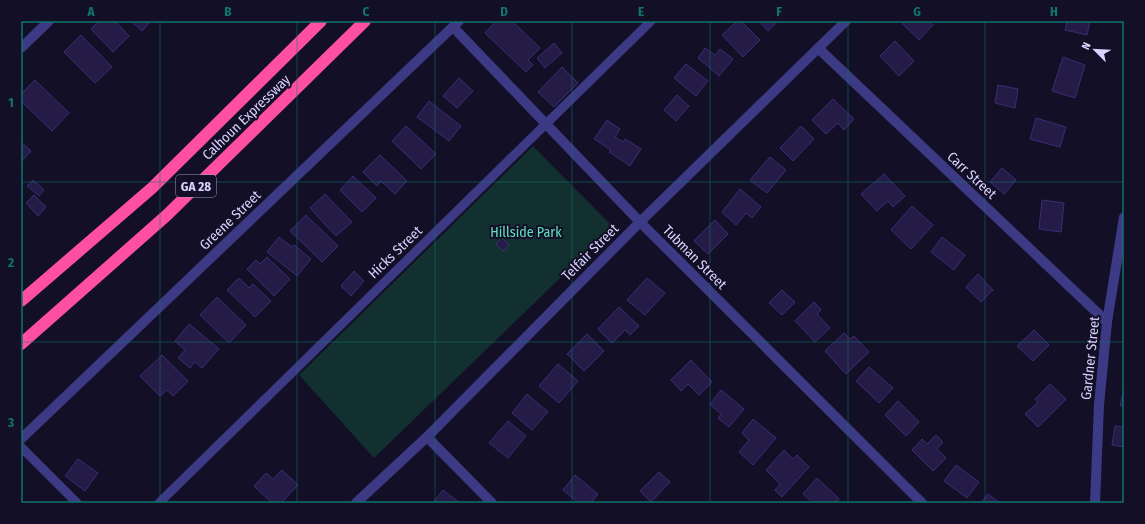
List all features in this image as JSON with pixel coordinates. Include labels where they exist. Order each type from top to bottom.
[{"type":"highway","name":"Calhoun Expressway","points":[[21,301],[152,188],[321,21]]},
{"type":"highway","name":"Calhoun Expressway","points":[[21,344],[167,215],[365,21]]},
{"type":"street","points":[[21,48],[49,21]]},
{"type":"street","name":"Telfair Street","points":[[356,503],[427,437],[640,222],[846,21]]},
{"type":"street","name":"Tubman Street","points":[[456,24],[545,124],[640,222],[922,503]]},
{"type":"street","name":"Greene Street","points":[[21,439],[456,24]]},
{"type":"street","name":"Carr Street","points":[[818,48],[1107,322]]},
{"type":"street","name":"Gardner Street","points":[[1095,503],[1099,405],[1107,322],[1124,217]]},
{"type":"street","points":[[427,437],[492,503]]},
{"type":"lane","name":"Hicks Street","points":[[159,503],[651,21]]},
{"type":"lane","points":[[21,447],[77,503]]},
{"type":"green space","name":"Hillside Park","points":[[533,146],[613,227],[374,458],[299,375]]},
{"type":"building","points":[[99,21],[115,21],[129,36],[113,52],[91,29]]},
{"type":"building","points":[[131,21],[151,21],[142,31]]},
{"type":"building","points":[[496,21],[512,21],[540,48],[528,60],[533,65],[526,72],[485,33]]},
{"type":"building","points":[[737,21],[741,21],[760,40],[743,57],[722,35]]},
{"type":"building","points":[[759,21],[778,21],[768,31]]},
{"type":"building","points":[[906,21],[929,21],[933,25],[919,40],[903,24]]},
{"type":"building","points":[[1067,21],[1090,21],[1087,35],[1065,30]]},
{"type":"building","points":[[81,35],[112,67],[95,83],[64,52]]},
{"type":"building","points":[[895,41],[914,61],[899,76],[880,56]]},
{"type":"building","points":[[554,43],[562,53],[545,68],[537,58]]},
{"type":"building","points":[[705,48],[715,55],[720,49],[733,59],[719,76],[698,58]]},
{"type":"building","points":[[1063,57],[1085,65],[1075,98],[1052,91]]},
{"type":"building","points":[[686,64],[708,81],[696,96],[674,78]]},
{"type":"building","points":[[562,67],[578,83],[554,107],[538,92]]},
{"type":"building","points":[[459,78],[473,91],[457,108],[443,96]]},
{"type":"building","points":[[35,80],[69,113],[52,131],[21,101],[21,94]]},
{"type":"building","points":[[998,85],[1018,89],[1015,108],[995,103]]},
{"type":"building","points":[[677,95],[689,106],[676,121],[664,110]]},
{"type":"building","points":[[833,99],[854,119],[844,130],[838,123],[826,134],[812,120]]},
{"type":"building","points":[[429,101],[461,126],[449,141],[417,117]]},
{"type":"building","points":[[1036,118],[1066,127],[1060,147],[1030,139]]},
{"type":"building","points":[[607,120],[620,129],[615,137],[623,142],[625,139],[641,149],[630,166],[609,152],[611,150],[594,139]]},
{"type":"building","points":[[406,126],[436,154],[421,169],[392,141]]},
{"type":"building","points":[[801,126],[814,139],[793,161],[780,148]]},
{"type":"building","points":[[21,142],[31,151],[21,162]]},
{"type":"building","points":[[380,155],[407,181],[395,194],[381,181],[377,186],[363,172]]},
{"type":"building","points":[[770,157],[786,170],[767,193],[750,180]]},
{"type":"building","points":[[1002,168],[1016,180],[1004,194],[990,182]]},
{"type":"building","points":[[884,174],[905,196],[893,207],[888,201],[877,211],[861,194]]},
{"type":"building","points":[[353,176],[376,198],[362,212],[340,190]]},
{"type":"building","points":[[33,180],[44,190],[39,196],[27,186]]},
{"type":"building","points":[[740,189],[761,207],[752,218],[746,213],[736,225],[722,212]]},
{"type":"building","points":[[325,194],[352,222],[336,236],[310,208]]},
{"type":"building","points":[[34,195],[46,207],[38,216],[26,203]]},
{"type":"building","points":[[1042,200],[1064,203],[1061,232],[1039,229]]},
{"type":"building","points":[[912,206],[933,225],[911,249],[891,230]]},
{"type":"building","points":[[306,215],[338,246],[322,262],[290,231]]},
{"type":"building","points":[[715,220],[728,234],[708,254],[694,241]]},
{"type":"building","points":[[279,237],[292,247],[294,245],[311,259],[297,276],[267,252]]},
{"type":"building","points":[[942,237],[965,255],[954,270],[931,252]]},
{"type":"building","points":[[502,238],[509,245],[503,251],[496,244]]},
{"type":"building","points":[[267,257],[290,279],[274,296],[247,269],[256,260],[260,264]]},
{"type":"building","points":[[354,271],[364,281],[351,296],[341,286]]},
{"type":"building","points":[[978,274],[993,290],[981,302],[966,287]]},
{"type":"building","points":[[239,278],[249,288],[253,284],[271,301],[255,317],[227,290]]},
{"type":"building","points":[[647,278],[665,293],[645,315],[627,300]]},
{"type":"building","points":[[782,290],[795,302],[782,315],[769,303]]},
{"type":"building","points":[[217,297],[246,325],[229,343],[200,315]]},
{"type":"building","points":[[814,302],[821,310],[817,314],[830,328],[815,342],[795,321]]},
{"type":"building","points":[[619,307],[639,326],[630,335],[625,330],[612,343],[598,329]]},
{"type":"building","points":[[189,324],[219,349],[202,368],[195,362],[190,368],[178,358],[185,350],[175,341]]},
{"type":"building","points":[[1034,330],[1049,345],[1033,361],[1017,346]]},
{"type":"building","points":[[844,333],[850,339],[854,336],[869,352],[846,374],[825,351]]},
{"type":"building","points":[[587,334],[604,351],[584,371],[567,354]]},
{"type":"building","points":[[162,355],[188,381],[173,396],[167,390],[160,396],[140,376]]},
{"type":"building","points":[[691,360],[712,382],[699,395],[688,384],[681,391],[671,380]]},
{"type":"building","points":[[558,364],[578,381],[559,403],[539,386]]},
{"type":"building","points":[[869,367],[893,388],[879,403],[856,381]]},
{"type":"building","points":[[1050,384],[1066,399],[1038,427],[1025,414],[1038,402],[1035,399]]},
{"type":"building","points":[[1124,388],[1124,406],[1120,406]]},
{"type":"building","points":[[721,390],[744,409],[729,427],[718,418],[721,414],[710,404]]},
{"type":"building","points":[[527,394],[548,412],[532,430],[512,413]]},
{"type":"building","points":[[898,401],[919,422],[906,436],[885,415]]},
{"type":"building","points":[[753,419],[776,438],[753,465],[739,452],[749,440],[742,433]]},
{"type":"building","points":[[508,421],[526,436],[508,458],[489,443]]},
{"type":"building","points":[[1115,426],[1124,427],[1124,447],[1112,445]]},
{"type":"building","points":[[936,435],[943,442],[937,449],[946,458],[933,471],[912,450],[922,439],[927,444]]},
{"type":"building","points":[[784,450],[793,459],[797,455],[809,467],[782,497],[775,490],[780,484],[766,470]]},
{"type":"building","points":[[78,459],[98,473],[85,491],[65,476]]},
{"type":"building","points":[[956,465],[979,482],[967,498],[944,481]]},
{"type":"building","points":[[282,470],[298,485],[281,503],[272,503],[254,486],[266,473],[273,479]]},
{"type":"building","points":[[659,472],[670,482],[651,502],[640,491]]},
{"type":"building","points":[[575,475],[598,494],[591,503],[579,503],[563,490]]},
{"type":"building","points":[[817,478],[839,499],[835,503],[813,503],[803,494]]},
{"type":"building","points":[[443,490],[460,503],[433,503]]},
{"type":"building","points":[[988,494],[1000,503],[981,503]]}]
